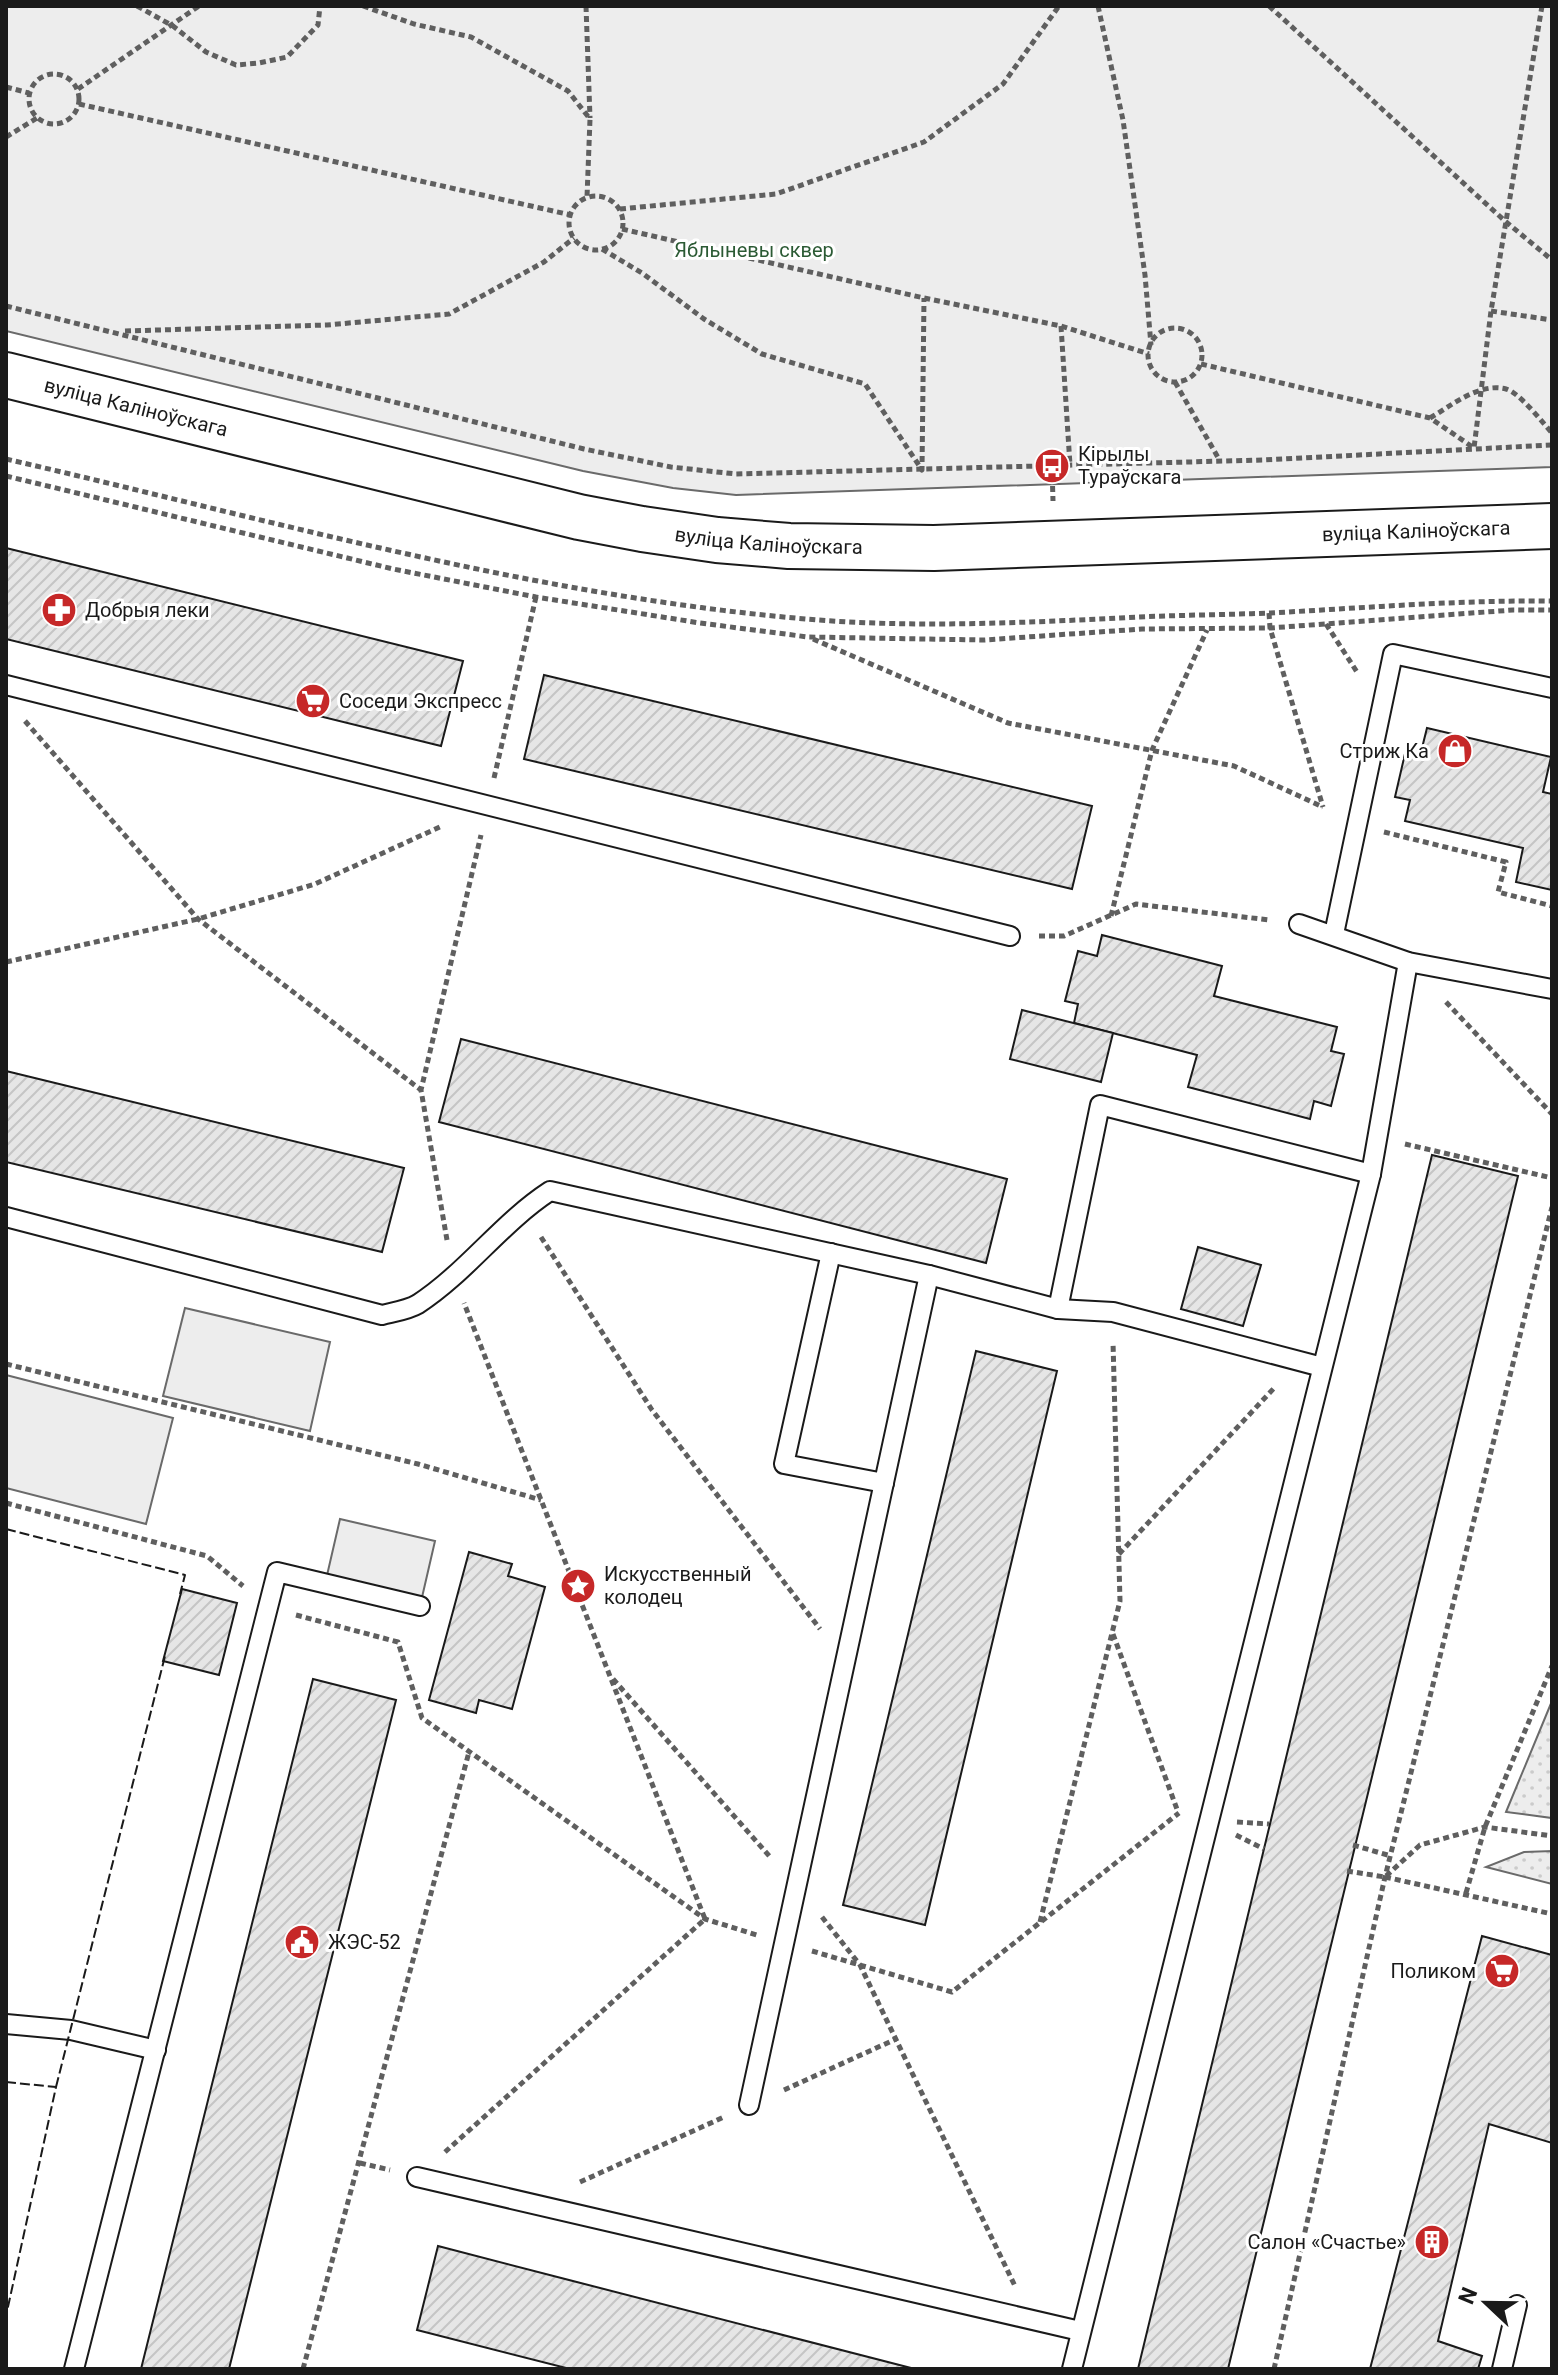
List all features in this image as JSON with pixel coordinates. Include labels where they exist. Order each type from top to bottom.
[{"type":"main road","name":"вуліца Каліноўскага","points":[[6,375],[579,517],[717,540],[789,546],[934,548],[1552,526]]},
{"type":"lane","points":[[1334,934],[1393,654],[1552,688]]},
{"type":"lane","points":[[6,685],[1010,936]]},
{"type":"lane","points":[[1299,924],[1408,962],[1552,989]]},
{"type":"lane","points":[[1072,2369],[1371,1174],[1408,962]]},
{"type":"lane","points":[[1058,1309],[1100,1105],[1371,1174]]},
{"type":"lane","points":[[6,1217],[382,1315],[415,1305],[454,1276],[523,1209],[550,1191],[929,1275],[1058,1309],[1113,1312],[1322,1367]]},
{"type":"lane","points":[[831,1253],[784,1464],[884,1483]]},
{"type":"lane","points":[[749,2105],[929,1275]]},
{"type":"lane","points":[[74,2369],[277,1572],[420,1606]]},
{"type":"lane","points":[[6,2024],[71,2030],[156,2050]]},
{"type":"lane","points":[[417,2177],[1080,2331]]},
{"type":"lane","points":[[1502,2369],[1517,2305]]},
{"type":"path","points":[[137,6],[171,25],[206,52],[236,65],[287,57],[318,25],[320,6]]},
{"type":"path","points":[[77,89],[199,6]]},
{"type":"path","points":[[363,6],[414,24],[471,37],[568,91],[590,119]]},
{"type":"path","points":[[586,6],[590,119],[587,197]]},
{"type":"path","points":[[620,209],[776,194],[924,142],[1003,84],[1059,6]]},
{"type":"path","points":[[1098,6],[1123,120],[1145,275],[1151,345]]},
{"type":"path","points":[[1269,6],[1552,260]]},
{"type":"path","points":[[1474,448],[1491,311],[1542,6]]},
{"type":"path","points":[[51,74],[67,77],[77,89],[79,104],[66,122],[50,124],[37,118],[29,106],[29,93],[38,80],[51,74]]},
{"type":"path","points":[[6,87],[29,93]]},
{"type":"path","points":[[79,104],[571,215]]},
{"type":"path","points":[[6,137],[37,118]]},
{"type":"path","points":[[602,249],[615,242],[622,229],[620,209],[606,197],[587,197],[574,207],[571,215],[569,223],[574,238],[587,248],[602,249],[642,273],[704,319],[762,354],[865,384],[922,470]]},
{"type":"path","points":[[622,229],[1061,326],[1149,354]]},
{"type":"path","points":[[116,332],[327,325],[449,314],[544,262],[574,238]]},
{"type":"path","points":[[922,470],[924,298]]},
{"type":"path","points":[[6,306],[584,449],[671,467],[736,474],[1220,461],[1552,445]]},
{"type":"path","points":[[1491,311],[1552,320]]},
{"type":"path","points":[[1061,326],[1070,465]]},
{"type":"path","points":[[1172,329],[1189,332],[1200,346],[1201,364],[1191,377],[1175,382],[1166,381],[1153,370],[1149,354],[1151,345],[1155,337],[1172,329]]},
{"type":"path","points":[[1201,364],[1430,418],[1474,448]]},
{"type":"path","points":[[1175,382],[1220,461]]},
{"type":"path","points":[[1430,418],[1479,390],[1506,389],[1552,433]]},
{"type":"path","points":[[6,476],[393,569],[536,597],[808,637],[984,640],[1142,629],[1270,628],[1513,610],[1552,610]]},
{"type":"path","points":[[536,597],[421,1090],[454,1276],[705,1919]]},
{"type":"path","points":[[1323,807],[1270,628],[1269,613],[1386,604],[1552,601]]},
{"type":"path","points":[[1326,624],[1381,710]]},
{"type":"path","points":[[1111,916],[1152,750],[1208,629]]},
{"type":"path","points":[[808,637],[1008,723],[1234,766],[1357,826],[1506,862],[1498,892],[1552,906]]},
{"type":"path","points":[[16,711],[198,919],[421,1090]]},
{"type":"path","points":[[6,962],[198,919],[315,884],[488,805]]},
{"type":"path","points":[[1010,936],[1064,936],[1136,904],[1299,924]]},
{"type":"path","points":[[1408,962],[1552,1114]]},
{"type":"path","points":[[1377,1137],[1552,1178]]},
{"type":"path","points":[[1274,2369],[1385,1877],[1552,1207]]},
{"type":"path","points":[[523,1209],[652,1410],[845,1661]]},
{"type":"path","points":[[1040,1923],[1120,1601],[1113,1312]]},
{"type":"path","points":[[1118,1555],[1299,1361]]},
{"type":"path","points":[[6,1364],[418,1464],[541,1500]]},
{"type":"path","points":[[6,1503],[207,1556],[268,1607],[398,1642],[422,1718],[705,1919],[952,1992],[1179,1813]]},
{"type":"path","points":[[1112,1632],[1179,1813]]},
{"type":"path","points":[[1466,1893],[1485,1827],[1552,1666]]},
{"type":"path","points":[[610,1676],[797,1886],[860,1965],[1030,2318]]},
{"type":"path","points":[[303,2369],[469,1751]]},
{"type":"path","points":[[1179,1813],[1208,1820],[1264,1849]]},
{"type":"path","points":[[1385,1877],[1420,1845],[1485,1827],[1552,1836]]},
{"type":"path","points":[[1353,1845],[1391,1856]]},
{"type":"path","points":[[1347,1871],[1466,1893],[1552,1914]]},
{"type":"path","points":[[360,2163],[417,2177],[705,1919]]},
{"type":"path","points":[[533,2204],[896,2039]]},
{"type":"shaded area","name":"Яблыневы сквер","points":[[6,6],[1552,6],[1552,467],[736,495],[673,488],[583,471],[6,331]]},
{"type":"shaded area","points":[[185,1308],[330,1342],[310,1431],[163,1396]]},
{"type":"shaded area","points":[[6,1375],[173,1418],[146,1524],[6,1488]]},
{"type":"shaded area","points":[[340,1519],[435,1541],[420,1606],[325,1584]]},
{"type":"shaded area","points":[[1552,1701],[1552,1818],[1506,1812]]},
{"type":"shaded area","points":[[1552,1851],[1552,1884],[1486,1867],[1524,1852]]},
{"type":"building","points":[[6,548],[463,661],[441,746],[6,639]]},
{"type":"building","points":[[544,675],[1092,806],[1072,889],[524,759]]},
{"type":"building","points":[[1427,728],[1551,757],[1543,792],[1552,794],[1552,890],[1516,882],[1523,848],[1405,821],[1410,800],[1395,797],[1407,745],[1422,748]]},
{"type":"building","points":[[1102,935],[1222,966],[1214,996],[1337,1027],[1331,1051],[1344,1054],[1331,1106],[1314,1101],[1310,1119],[1188,1087],[1197,1055],[1074,1023],[1078,1004],[1065,1001],[1078,951],[1097,956]]},
{"type":"building","points":[[1022,1010],[1113,1033],[1101,1082],[1010,1059]]},
{"type":"building","points":[[461,1039],[1007,1179],[986,1263],[439,1122]]},
{"type":"building","points":[[6,1071],[404,1168],[382,1252],[6,1162]]},
{"type":"building","points":[[1432,1155],[1518,1176],[1228,2369],[1138,2369]]},
{"type":"building","points":[[1198,1247],[1261,1265],[1243,1326],[1181,1309]]},
{"type":"building","points":[[976,1351],[1057,1371],[925,1925],[843,1905]]},
{"type":"building","points":[[469,1552],[512,1564],[508,1576],[545,1587],[512,1709],[479,1700],[476,1713],[429,1700]]},
{"type":"building","points":[[182,1589],[237,1603],[219,1675],[163,1661]]},
{"type":"building","points":[[313,1679],[396,1700],[229,2369],[141,2369]]},
{"type":"building","name":"Салон «Счастье»","points":[[1482,1936],[1552,1955],[1552,2143],[1489,2124],[1438,2341],[1482,2356],[1478,2369],[1370,2369]]},
{"type":"building","points":[[438,2246],[915,2369],[570,2369],[417,2330]]},
{"type":"fence","points":[[6,1529],[185,1575],[180,1594]]},
{"type":"fence","points":[[56,2087],[165,1656]]},
{"type":"fence","points":[[6,2082],[56,2087],[6,2316]]},
{"type":"place","name":"Кірылы Тураўскага","points":[[1052,466]]},
{"type":"place","name":"Добрыя леки","points":[[59,610]]},
{"type":"place","name":"Соседи Экспресс","points":[[313,701]]},
{"type":"place","name":"Стриж Ка","points":[[1455,751]]},
{"type":"place","name":"Искусственный колодец","points":[[578,1586]]},
{"type":"place","name":"ЖЭС-52","points":[[302,1942]]},
{"type":"place","name":"Поликом","points":[[1502,1971]]},
{"type":"place","name":"Салон «Счастье»","points":[[1432,2242]]}]
